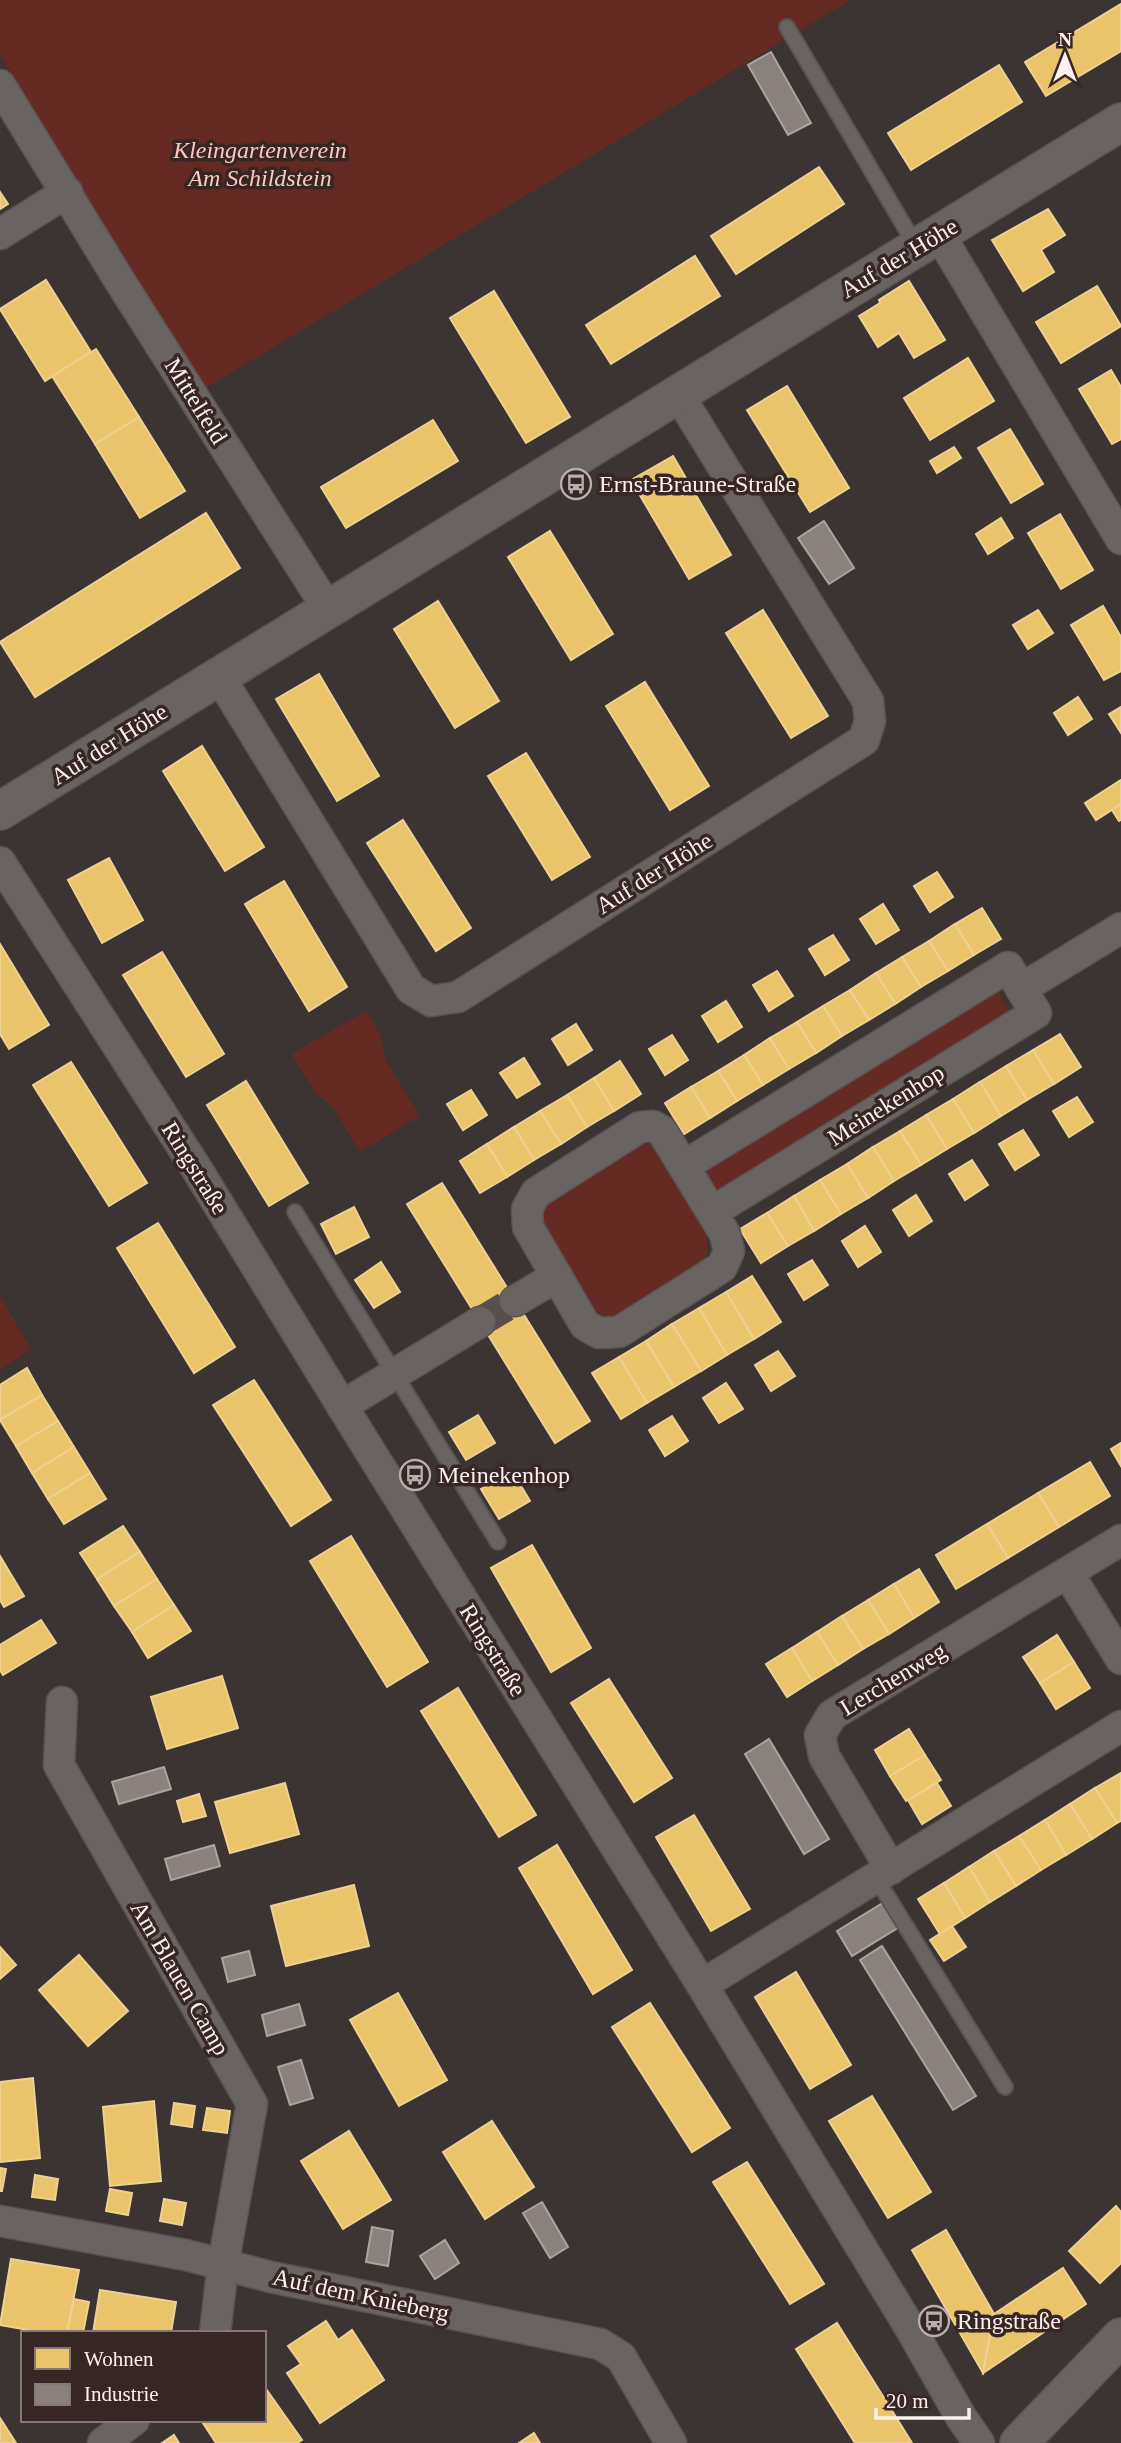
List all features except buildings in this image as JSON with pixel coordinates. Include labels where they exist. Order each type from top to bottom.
[{"type":"street","name":"Mittelfeld","points":[[0,85],[121,284],[328,608]]},
{"type":"street","name":"Auf der Höhe","points":[[0,811],[1121,122]]},
{"type":"street","points":[[0,234],[67,192]]},
{"type":"street","points":[[928,241],[1121,539]]},
{"type":"street","name":"Auf der Höhe","points":[[219,676],[411,989],[430,1001],[458,997],[864,740],[870,721],[868,701],[678,394]]},
{"type":"street","name":"Ringstraße","points":[[0,862],[198,1171],[702,1985],[979,2443]]},
{"type":"street","points":[[684,1166],[1008,967],[1021,989],[1121,928]]},
{"type":"street","name":"Meinekenhop","points":[[712,1212],[1036,1013],[1021,989]]},
{"type":"street","points":[[653,1126],[663,1131],[712,1212],[725,1234],[729,1251],[722,1268],[619,1332],[599,1333],[585,1325],[528,1227],[527,1209],[536,1193],[640,1127],[653,1126]]},
{"type":"street","points":[[515,1301],[557,1276]]},
{"type":"street","points":[[342,1406],[480,1322]]},
{"type":"street","name":"Lerchenweg","points":[[884,1874],[824,1756],[820,1735],[832,1715],[1121,1539]]},
{"type":"street","points":[[1068,1573],[1121,1659]]},
{"type":"street","name":"Am Blauen Camp","points":[[62,1702],[59,1765],[252,2104],[223,2265],[215,2331]]},
{"type":"street","points":[[702,1985],[1121,1726]]},
{"type":"street","name":"Auf dem Knieberg","points":[[0,2221],[186,2255],[271,2277],[600,2344],[621,2357],[671,2443]]},
{"type":"street","points":[[1019,2443],[1121,2336]]},
{"type":"street","points":[[103,2443],[131,2422]]},
{"type":"lane","points":[[787,27],[928,241]]},
{"type":"lane","points":[[295,1212],[498,1542]]},
{"type":"lane","points":[[884,1874],[1005,2087]]},
{"type":"green space","name":"Kleingartenverein Am Schildstein","points":[[0,0],[851,0],[204,389],[0,55]]},
{"type":"green space","points":[[994,984],[1013,1017],[716,1200],[695,1167]]},
{"type":"green space","points":[[366,1011],[381,1036],[385,1059],[420,1116],[360,1152],[334,1109],[316,1093],[291,1054]]},
{"type":"green space","points":[[643,1142],[659,1147],[706,1228],[708,1252],[696,1273],[631,1314],[610,1317],[592,1310],[544,1227],[541,1209],[550,1193]]},
{"type":"green space","points":[[0,1296],[31,1349],[0,1370]]},
{"type":"tunnel","points":[[480,1322],[515,1301]]},
{"type":"place","name":"Ernst-Braune-Straße","points":[[576,484]]},
{"type":"place","name":"Meinekenhop","points":[[415,1475]]},
{"type":"place","name":"Ringstraße","points":[[934,2321]]}]
